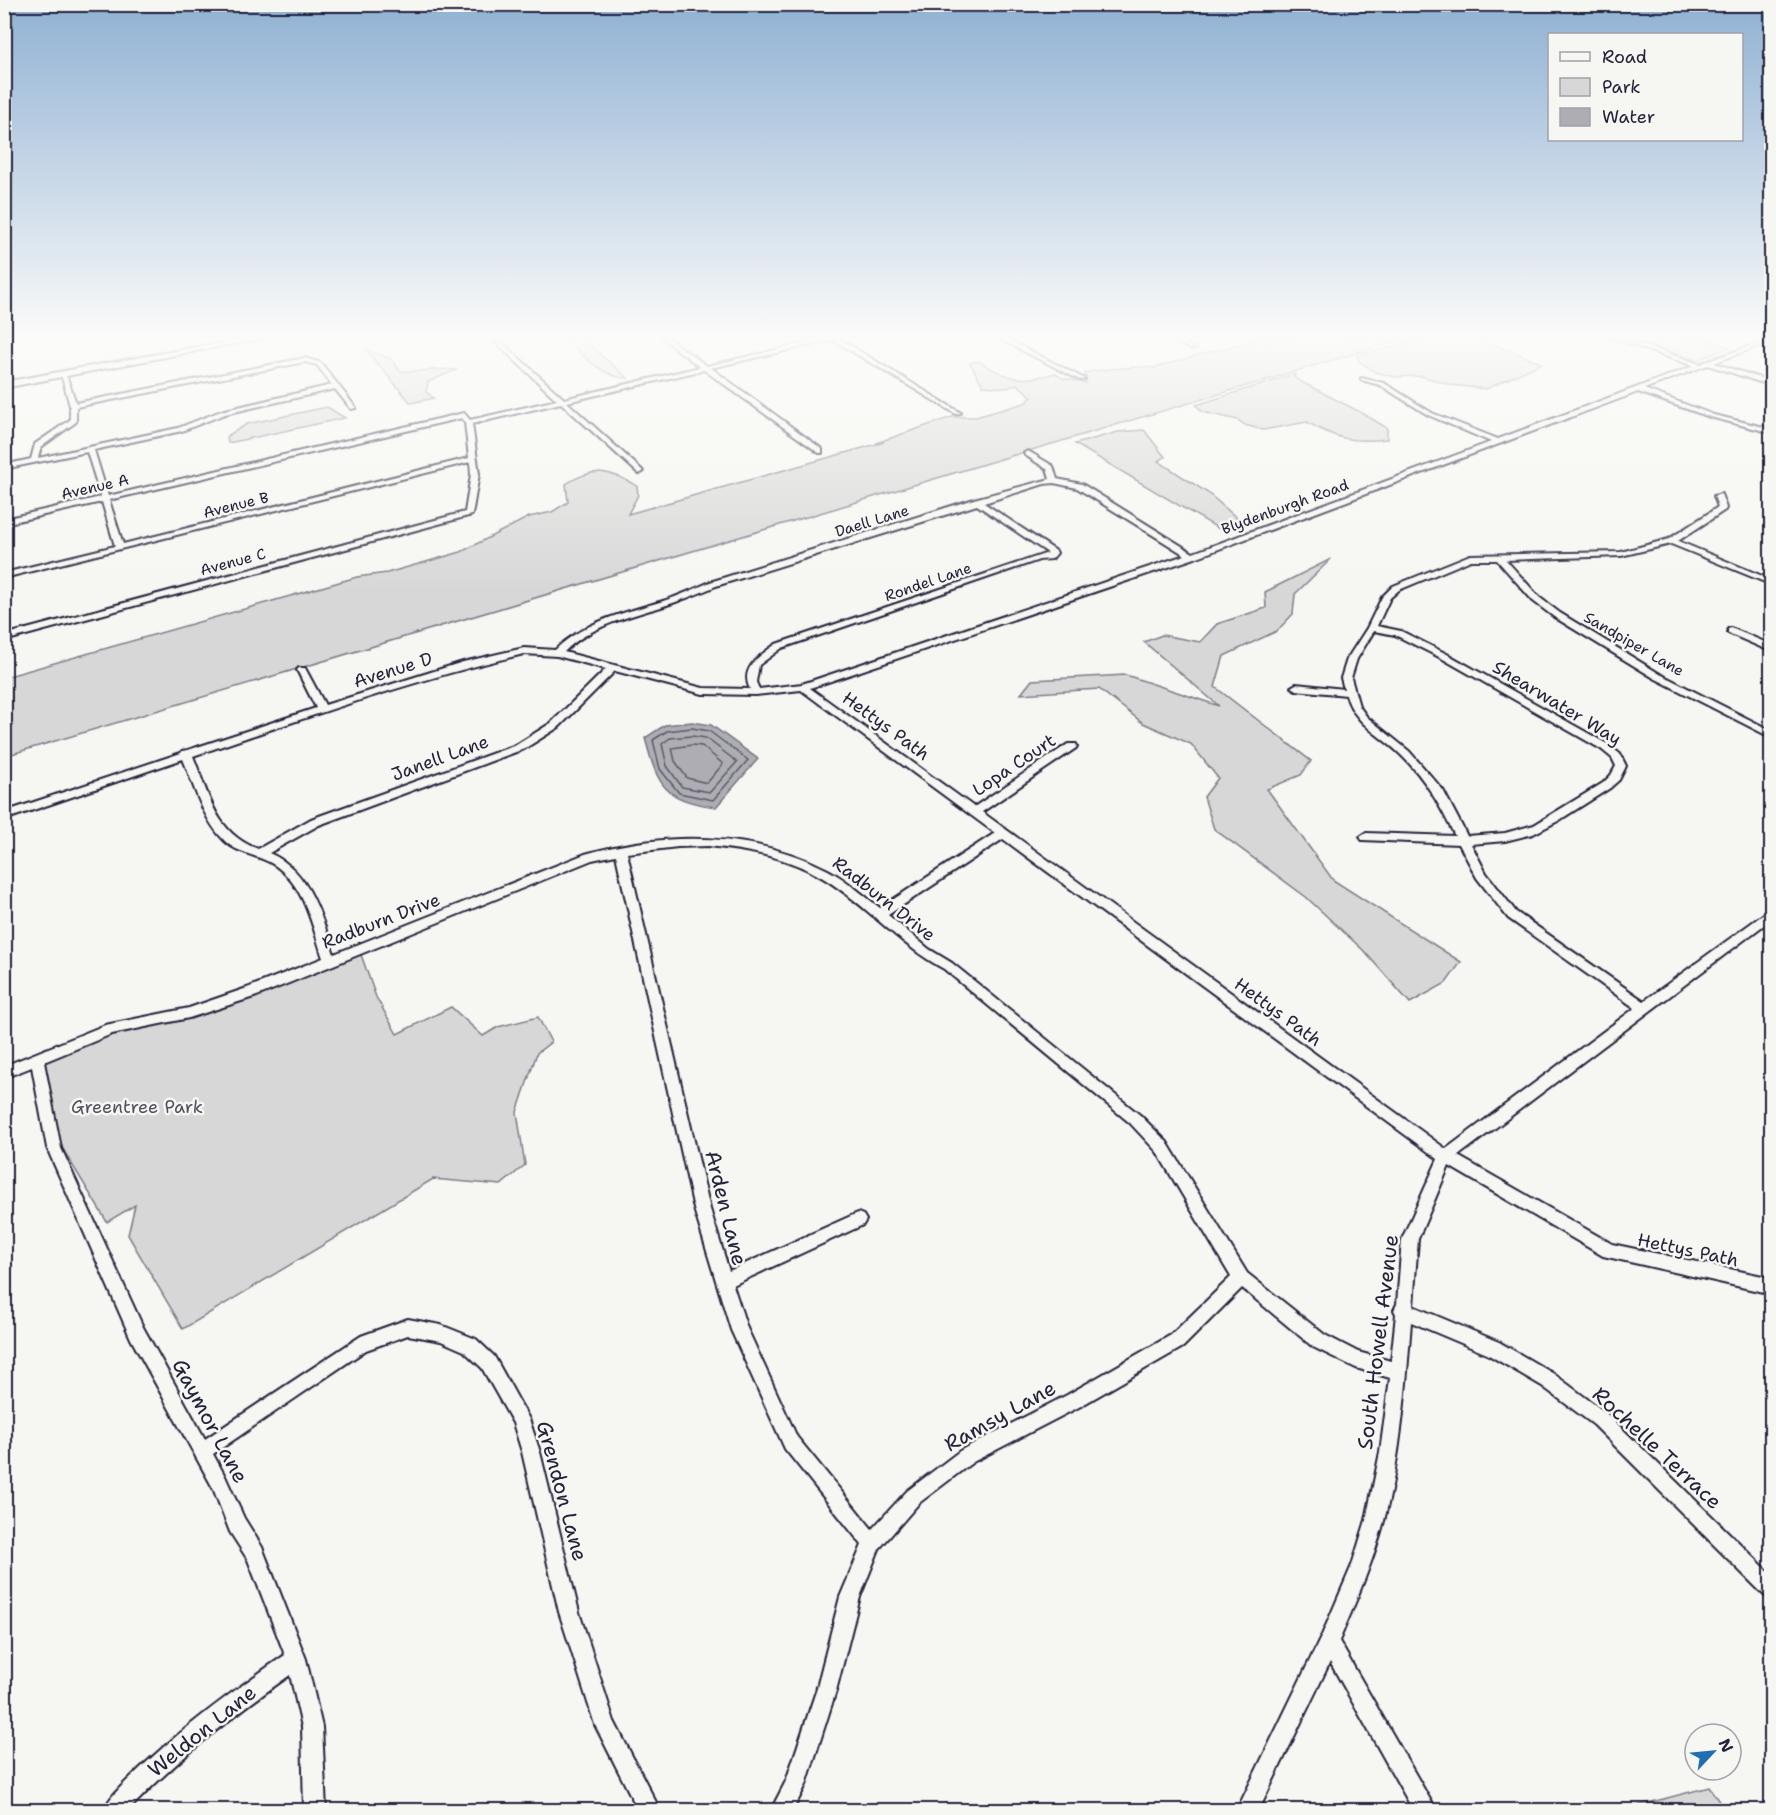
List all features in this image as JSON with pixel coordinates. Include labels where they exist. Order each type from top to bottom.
[{"type":"street","points":[[34,460],[38,446],[73,423]]},
{"type":"street","points":[[4,467],[180,430],[197,423]]},
{"type":"street","name":"Avenue A","points":[[4,522],[431,423]]},
{"type":"street","points":[[468,423],[473,459]]},
{"type":"street","points":[[586,423],[639,472]]},
{"type":"street","points":[[780,423],[819,451]]},
{"type":"street","points":[[1451,423],[1498,442]]},
{"type":"street","name":"Blydenburgh Road","points":[[803,687],[1192,556],[1549,423]]},
{"type":"street","points":[[1739,423],[1772,431]]},
{"type":"street","points":[[90,449],[120,548]]},
{"type":"street","points":[[1028,453],[1050,468],[1054,481]]},
{"type":"street","name":"Avenue C","points":[[4,638],[469,513],[475,474],[473,459]]},
{"type":"street","name":"Avenue B","points":[[4,576],[473,459]]},
{"type":"street","name":"Daell Lane","points":[[557,653],[578,633],[602,622],[1035,483],[1054,481],[1085,490],[1192,556]]},
{"type":"street","points":[[1643,1007],[1512,915],[1481,875],[1439,793],[1404,753],[1363,718],[1348,692],[1346,678],[1352,659],[1372,628],[1386,597],[1396,588],[1456,562],[1498,556],[1621,554],[1672,541],[1722,508],[1718,496]]},
{"type":"street","name":"Rondel Lane","points":[[756,692],[751,682],[755,664],[779,646],[1038,558],[1048,557],[1053,553],[977,501]]},
{"type":"street","points":[[1672,541],[1772,583]]},
{"type":"street","name":"Sandpiper Lane","points":[[1498,556],[1536,599],[1557,615],[1657,676],[1772,735]]},
{"type":"street","name":"Shearwater Way","points":[[1372,628],[1398,633],[1475,672],[1617,756],[1621,766],[1618,776],[1608,785],[1539,827],[1520,835],[1464,838]]},
{"type":"street","points":[[1731,631],[1772,649]]},
{"type":"street","name":"Avenue D","points":[[4,816],[322,709],[489,658],[525,651],[557,653],[703,690],[756,692],[803,687]]},
{"type":"street","name":"Janell Lane","points":[[261,853],[315,822],[520,747],[555,725],[612,668]]},
{"type":"street","points":[[302,670],[322,709]]},
{"type":"street","name":"Hettys Path","points":[[803,687],[1446,1157],[1609,1251],[1772,1286]]},
{"type":"street","points":[[1296,687],[1348,692]]},
{"type":"street","name":"Lopa Court","points":[[974,812],[1072,746]]},
{"type":"street","points":[[186,753],[218,825],[227,838],[261,853],[295,875],[305,893],[330,960]]},
{"type":"street","points":[[880,914],[1003,833]]},
{"type":"street","points":[[1366,837],[1464,838]]},
{"type":"street","name":"Radburn Drive","points":[[4,1071],[110,1029],[189,1013],[252,992],[589,857],[620,849],[692,840],[766,850],[825,874],[880,914],[916,948],[948,966],[1135,1119],[1162,1147],[1241,1278],[1319,1341],[1356,1360],[1399,1372]]},
{"type":"street","name":"Arden Lane","points":[[620,849],[702,1209],[738,1330],[791,1443],[872,1543]]},
{"type":"street","name":"South Howell Avenue","points":[[1248,1810],[1329,1642],[1361,1565],[1375,1520],[1389,1452],[1399,1372],[1402,1310],[1410,1239],[1446,1157],[1772,912]]},
{"type":"street","name":"Gaymor Lane","points":[[37,1059],[54,1148],[137,1333],[219,1482],[237,1525],[255,1554],[296,1659],[312,1727],[315,1810]]},
{"type":"street","points":[[723,1282],[858,1220]]},
{"type":"street","name":"Ramsy Lane","points":[[782,1810],[795,1785],[826,1691],[850,1597],[872,1543],[913,1497],[967,1456],[1073,1401],[1177,1341],[1241,1278]]},
{"type":"street","name":"Rochelle Terrace","points":[[1402,1310],[1493,1348],[1557,1386],[1600,1419],[1772,1589]]},
{"type":"street","name":"Grendon Lane","points":[[201,1452],[362,1344],[408,1327],[441,1333],[470,1345],[488,1362],[520,1419],[531,1452],[569,1612],[605,1725],[649,1810]]},
{"type":"street","points":[[1329,1642],[1425,1810]]},
{"type":"street","name":"Weldon Lane","points":[[115,1810],[148,1774],[206,1722],[296,1659]]},
{"type":"green space","points":[[323,423],[228,443],[227,436],[247,424]]},
{"type":"green space","points":[[935,423],[1123,423],[5,756],[5,677],[357,577],[387,573],[461,552],[529,517],[552,512],[568,502],[566,484],[585,474],[601,472],[610,474],[637,486],[638,495],[628,514],[884,442],[876,443]]},
{"type":"green space","points":[[1242,423],[1303,423],[1263,430]]},
{"type":"green space","points":[[1308,423],[1378,423],[1387,428],[1387,439],[1354,440],[1327,432]]},
{"type":"green space","points":[[1144,430],[1165,457],[1158,461],[1208,493],[1238,519],[1219,529],[1075,444],[1118,432]]},
{"type":"green space","points":[[1331,559],[1295,594],[1293,614],[1277,631],[1224,656],[1215,687],[1311,761],[1301,775],[1267,789],[1333,880],[1461,962],[1446,983],[1410,1003],[1363,950],[1306,897],[1214,829],[1204,797],[1218,778],[1191,744],[1143,723],[1099,689],[1021,694],[1032,680],[1126,675],[1219,706],[1144,642],[1162,635],[1200,642],[1217,624],[1266,608],[1265,592]]},
{"type":"green space","name":"Greentree Park","points":[[359,949],[376,997],[397,1034],[451,1007],[483,1036],[498,1027],[538,1017],[551,1042],[537,1053],[517,1112],[525,1165],[501,1185],[433,1179],[183,1329],[128,1235],[135,1205],[107,1222],[61,1146],[44,1060],[110,1029],[189,1013]]},
{"type":"green space","points":[[1709,1787],[1725,1810],[1621,1810]]},
{"type":"water","points":[[692,722],[711,725],[758,759],[716,807],[685,800],[666,788],[659,780],[645,738],[665,725]]}]
